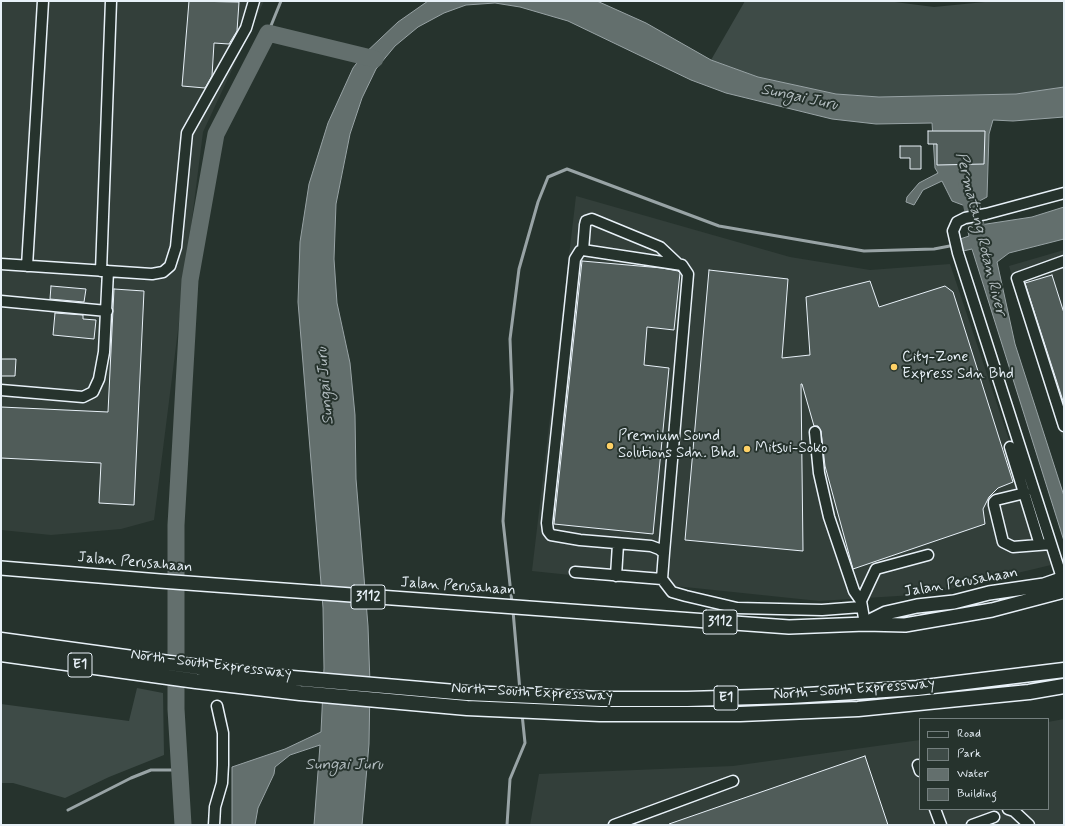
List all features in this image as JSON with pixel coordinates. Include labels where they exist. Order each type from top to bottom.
[{"type":"highway","name":"North–South Expressway","points":[[1,640],[257,675],[418,689],[534,697],[687,699],[792,696],[917,688],[1064,670]]},
{"type":"highway","name":"North–South Expressway","points":[[1,654],[196,681],[300,693],[417,704],[533,712],[600,714],[740,714],[823,711],[918,704],[1064,686]]},
{"type":"main road","name":"Jalan Perusahaan","points":[[1,568],[789,627],[865,624],[905,625],[992,610],[1063,582]]},
{"type":"street","points":[[26,266],[43,1]]},
{"type":"street","points":[[1,390],[83,397],[93,392],[99,379],[107,311],[105,271],[112,1]]},
{"type":"street","points":[[1,264],[152,274],[163,272],[170,266],[176,247],[187,133],[246,28],[254,1]]},
{"type":"street","points":[[1063,582],[952,231],[957,222],[965,218],[986,214],[1064,193]]},
{"type":"street","points":[[583,250],[586,221],[592,219],[660,247],[678,264],[682,265],[688,274],[662,580],[672,592],[737,608],[822,610],[861,604]]},
{"type":"street","points":[[664,553],[651,546],[618,544],[552,534],[548,531],[547,523],[575,259],[580,251],[583,250],[678,264]]},
{"type":"street","points":[[1064,261],[1017,278],[1064,426]]},
{"type":"street","points":[[1,301],[107,311]]},
{"type":"street","points":[[815,432],[818,473],[829,517],[854,591],[861,604],[865,624]]},
{"type":"street","points":[[1010,447],[1040,545]]},
{"type":"street","points":[[1025,493],[996,500],[994,502],[1003,542],[1013,547],[1051,544]]},
{"type":"street","points":[[616,576],[618,544]]},
{"type":"street","points":[[861,604],[876,569],[928,555]]},
{"type":"street","points":[[575,572],[662,580]]},
{"type":"street","points":[[214,825],[223,765],[223,733],[217,706]]},
{"type":"street","points":[[614,825],[733,781]]},
{"type":"street","points":[[935,810],[941,825]]},
{"type":"street","points":[[972,825],[994,821],[999,811],[1002,810]]},
{"type":"street","points":[[1010,810],[1014,811],[1029,825]]},
{"type":"shaded area","points":[[1,1],[264,1],[203,132],[154,520],[121,529],[51,535],[1,530]]},
{"type":"shaded area","points":[[576,196],[790,257],[870,270],[950,264],[1051,565],[929,594],[819,601],[532,571]]},
{"type":"shaded area","points":[[1064,250],[1064,444],[1009,266]]},
{"type":"shaded area","points":[[1064,719],[1064,825],[530,825],[539,774],[733,766],[919,740],[919,810],[1049,810],[1049,722]]},
{"type":"green space","points":[[745,1],[887,1],[934,7],[995,1],[1064,1],[1064,87],[1016,94],[879,97],[836,94],[758,77],[711,60]]},
{"type":"green space","points":[[137,688],[163,693],[164,755],[109,777],[65,798],[13,783],[1,783],[1,704],[129,721]]},
{"type":"water","name":"Sungai Juru","points":[[428,1],[597,1],[646,23],[711,60],[758,77],[836,94],[879,97],[1016,94],[1064,87],[1064,117],[1013,121],[993,120],[989,134],[987,197],[968,207],[952,201],[942,181],[923,190],[914,205],[906,202],[907,197],[919,183],[938,173],[935,168],[932,123],[876,124],[832,119],[726,93],[691,80],[568,21],[520,7],[495,3],[466,5],[444,13],[418,27],[395,46],[376,69],[362,98],[350,134],[336,204],[334,259],[337,303],[350,363],[355,415],[356,479],[368,626],[370,684],[369,744],[362,825],[314,825],[320,745],[290,755],[275,767],[274,774],[258,808],[255,825],[232,825],[232,767],[285,749],[321,732],[324,668],[323,608],[298,302],[300,242],[309,184],[328,123],[353,68],[362,56],[398,22]]},
{"type":"water","points":[[1064,207],[1064,239],[1009,253],[997,262],[1015,344],[1064,496],[1064,541],[972,249],[963,251],[960,239],[969,236],[967,227],[1032,217]]},
{"type":"building","points":[[189,1],[239,2],[237,31],[229,44],[214,43],[212,76],[205,88],[182,86]]},
{"type":"building","points":[[928,131],[985,131],[984,164],[937,165],[937,144],[928,144]]},
{"type":"building","points":[[900,146],[921,146],[921,169],[910,169],[910,158],[900,158]]},
{"type":"building","name":"Premium Sound Solutions Sdn. Bhd.","points":[[582,261],[662,268],[678,271],[680,273],[674,330],[647,327],[644,365],[669,368],[653,534],[554,524]]},
{"type":"building","name":"City-Zone Express Sdn Bhd","points":[[709,270],[788,279],[782,358],[810,355],[806,297],[870,281],[879,307],[945,286],[953,292],[1013,482],[998,488],[989,497],[983,509],[985,524],[853,569],[825,466],[821,431],[818,426],[814,426],[801,384],[803,551],[685,540]]},
{"type":"building","points":[[1052,275],[1064,313],[1064,404],[1025,283]]},
{"type":"building","points":[[51,286],[86,289],[84,302],[50,299]]},
{"type":"building","points":[[114,289],[144,291],[134,505],[99,503],[101,463],[1,458],[1,407],[108,412]]},
{"type":"building","points":[[55,313],[83,315],[83,319],[96,320],[94,339],[53,335]]},
{"type":"building","points":[[1,359],[16,359],[15,376],[1,376]]},
{"type":"building","points":[[865,756],[888,825],[669,825],[669,824]]},
{"type":"waterway","points":[[268,33],[281,1]]},
{"type":"waterway","points":[[183,825],[176,709],[176,525],[190,280],[216,134],[268,33],[375,59]]},
{"type":"waterway","points":[[512,603],[503,521],[512,390],[510,339],[519,269],[538,202],[548,177],[567,169],[719,226],[864,251],[934,249],[955,245]]},
{"type":"waterway","name":"Permatang Rotan River","points":[[967,184],[981,248]]},
{"type":"waterway","points":[[513,611],[520,691]]},
{"type":"waterway","points":[[507,825],[510,779],[525,743],[522,714]]},
{"type":"waterway","points":[[68,810],[131,778],[151,770],[181,770]]},
{"type":"place","name":"City-Zone Express Sdn Bhd","points":[[894,367]]},
{"type":"place","name":"Premium Sound Solutions Sdn. Bhd.","points":[[610,446]]},
{"type":"place","name":"Mitsui-Soko","points":[[747,449]]}]
